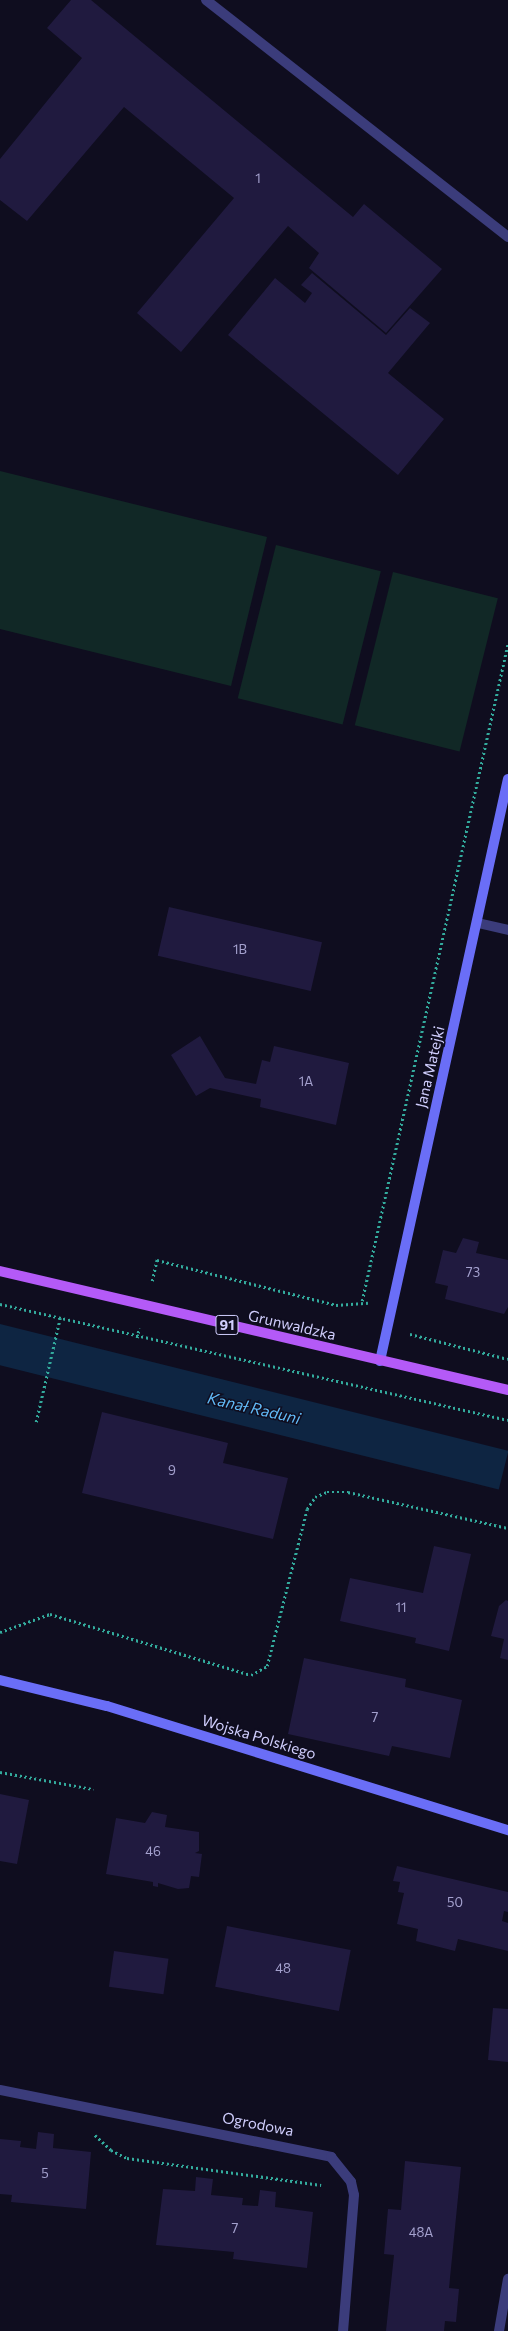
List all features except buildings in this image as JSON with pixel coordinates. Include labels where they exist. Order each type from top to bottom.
[{"type":"main road","name":"Grunwaldzka","points":[[0,1271],[508,1390]]},
{"type":"street","points":[[206,0],[508,237]]},
{"type":"street","name":"Jana Matejki","points":[[380,1361],[478,923],[508,779]]},
{"type":"street","points":[[478,923],[508,930]]},
{"type":"street","name":"Wojska Polskiego","points":[[0,1680],[107,1706],[508,1830]]},
{"type":"street","name":"Ogrodowa","points":[[0,2090],[319,2152],[339,2163],[353,2189]]},
{"type":"street","points":[[343,2331],[353,2189]]},
{"type":"street","points":[[499,2331],[508,2279]]},
{"type":"path","points":[[362,1301],[508,643]]},
{"type":"path","points":[[157,1260],[336,1305],[362,1301],[411,1315],[410,1335],[508,1359]]},
{"type":"path","points":[[0,1304],[508,1420]]},
{"type":"path","points":[[36,1422],[60,1318]]},
{"type":"path","points":[[0,1632],[50,1614],[250,1675],[268,1666],[307,1509],[315,1497],[327,1492],[348,1492],[508,1528]]},
{"type":"path","points":[[0,1772],[92,1789]]},
{"type":"path","points":[[89,2129],[111,2150],[128,2158],[353,2189]]},
{"type":"green space","points":[[0,471],[267,537],[231,686],[0,629]]},
{"type":"green space","points":[[276,545],[381,571],[343,724],[238,698]]},
{"type":"green space","points":[[393,572],[498,598],[460,751],[355,725]]},
{"type":"water","name":"Kanał Raduni","points":[[0,1324],[508,1451],[499,1490],[0,1365]]}]
